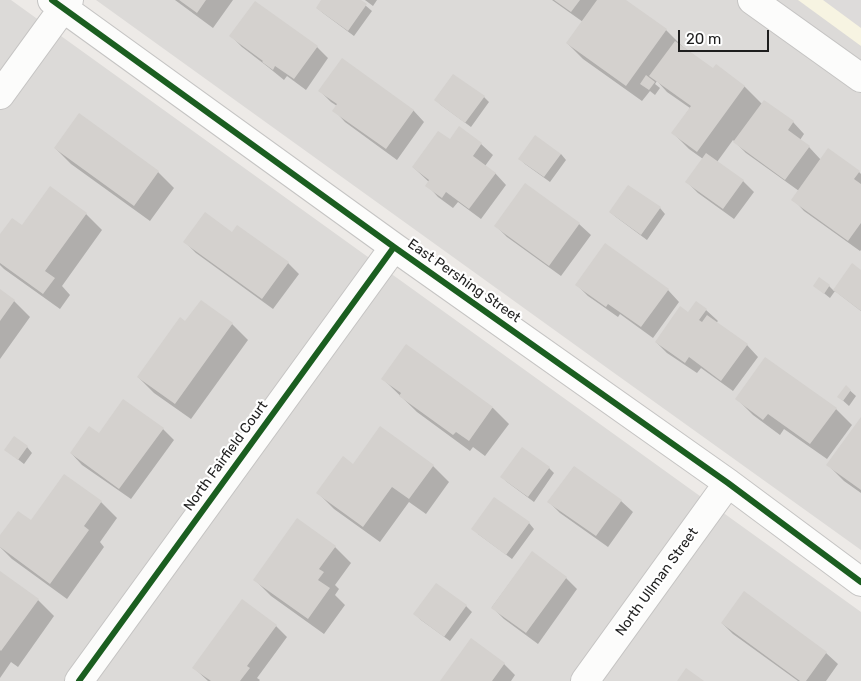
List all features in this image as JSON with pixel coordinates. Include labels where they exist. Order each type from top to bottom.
[{"type":"street","points":[[752,0],[861,78]]},
{"type":"street","points":[[0,95],[61,3]]},
{"type":"street","name":"East Pershing Street","points":[[61,3],[394,247],[728,483],[861,582]]},
{"type":"street","name":"North Fairfield Court","points":[[80,681],[394,247]]},
{"type":"street","name":"North Ullman Street","points":[[585,681],[728,483]]},
{"type":"shaded area","points":[[0,0],[11,0],[861,612],[861,681],[0,681]]},
{"type":"shaded area","points":[[96,0],[861,0],[861,550],[610,370]]},
{"type":"shaded area","points":[[798,0],[861,0],[861,46]]},
{"type":"shaded area","points":[[823,0],[861,0],[861,28]]},
{"type":"building","points":[[179,0],[206,0],[197,13]]},
{"type":"building","points":[[321,0],[361,0],[367,4],[348,31],[316,8]]},
{"type":"building","points":[[554,0],[580,0],[571,12]]},
{"type":"building","points":[[597,0],[626,0],[667,29],[626,86],[566,43]]},
{"type":"building","points":[[255,1],[318,46],[294,79],[275,66],[273,70],[229,36]]},
{"type":"building","points":[[675,41],[713,68],[716,64],[745,86],[697,152],[671,133],[691,106],[649,76]]},
{"type":"building","points":[[342,58],[414,110],[386,149],[332,111],[337,104],[318,91]]},
{"type":"building","points":[[453,74],[485,96],[465,123],[434,100]]},
{"type":"building","points":[[646,75],[655,82],[649,90],[640,84]]},
{"type":"building","points":[[764,100],[794,121],[788,130],[810,146],[785,180],[733,142]]},
{"type":"building","points":[[79,113],[159,171],[134,206],[54,148]]},
{"type":"building","points":[[459,126],[482,143],[473,156],[496,173],[469,209],[446,192],[442,198],[425,186],[429,180],[412,167],[438,131],[450,139]]},
{"type":"building","points":[[535,135],[561,154],[544,177],[518,159]]},
{"type":"building","points":[[828,148],[860,171],[854,179],[861,184],[861,223],[848,241],[791,200]]},
{"type":"building","points":[[706,153],[744,180],[723,209],[685,182]]},
{"type":"building","points":[[525,183],[580,223],[549,266],[494,226]]},
{"type":"building","points":[[628,185],[661,207],[641,235],[609,212]]},
{"type":"building","points":[[50,186],[87,213],[45,271],[55,278],[43,294],[0,263],[0,234],[12,218],[22,225]]},
{"type":"building","points":[[205,212],[232,232],[237,225],[289,262],[262,299],[183,242]]},
{"type":"building","points":[[605,243],[669,289],[641,327],[608,304],[606,307],[575,285]]},
{"type":"building","points":[[852,263],[861,270],[861,311],[833,290]]},
{"type":"building","points":[[819,277],[830,285],[824,294],[813,286]]},
{"type":"building","points":[[0,289],[15,300],[0,321]]},
{"type":"building","points":[[201,300],[233,323],[175,404],[137,377],[180,317],[185,321]]},
{"type":"building","points":[[696,301],[707,309],[699,320],[702,322],[707,315],[748,344],[721,381],[689,357],[685,363],[655,342],[680,306],[688,312]]},
{"type":"building","points":[[406,344],[493,407],[469,441],[456,432],[453,435],[399,396],[401,393],[381,379]]},
{"type":"building","points":[[765,357],[837,408],[810,444],[768,414],[763,420],[735,399]]},
{"type":"building","points":[[846,385],[851,390],[843,401],[837,397]]},
{"type":"building","points":[[123,399],[164,428],[119,489],[70,453],[89,426],[99,433]]},
{"type":"building","points":[[861,417],[861,490],[826,465]]},
{"type":"building","points":[[380,426],[434,465],[409,499],[392,487],[363,527],[316,493],[343,456],[353,464]]},
{"type":"building","points":[[14,436],[28,446],[18,460],[4,450]]},
{"type":"building","points":[[522,447],[550,467],[528,497],[500,477]]},
{"type":"building","points":[[574,466],[622,500],[596,536],[547,502]]},
{"type":"building","points":[[64,474],[102,501],[84,526],[89,530],[50,584],[0,547],[0,535],[18,511],[31,520]]},
{"type":"building","points":[[494,497],[530,522],[506,555],[471,529]]},
{"type":"building","points":[[297,518],[336,546],[319,569],[324,572],[318,580],[330,588],[308,619],[253,580]]},
{"type":"building","points":[[532,551],[567,577],[526,633],[491,608]]},
{"type":"building","points":[[0,571],[39,599],[1,651],[0,650]]},
{"type":"building","points":[[436,583],[467,605],[444,637],[413,614]]},
{"type":"building","points":[[744,591],[827,652],[806,681],[800,681],[721,623]]},
{"type":"building","points":[[242,599],[277,625],[247,666],[250,668],[240,681],[211,681],[192,668]]},
{"type":"building","points":[[471,638],[505,663],[492,681],[440,681]]},
{"type":"building","points":[[686,668],[704,681],[677,681]]},
{"type":"cycle path","points":[[52,0],[394,247],[728,483],[861,582]]},
{"type":"cycle path","points":[[79,681],[394,247]]}]
